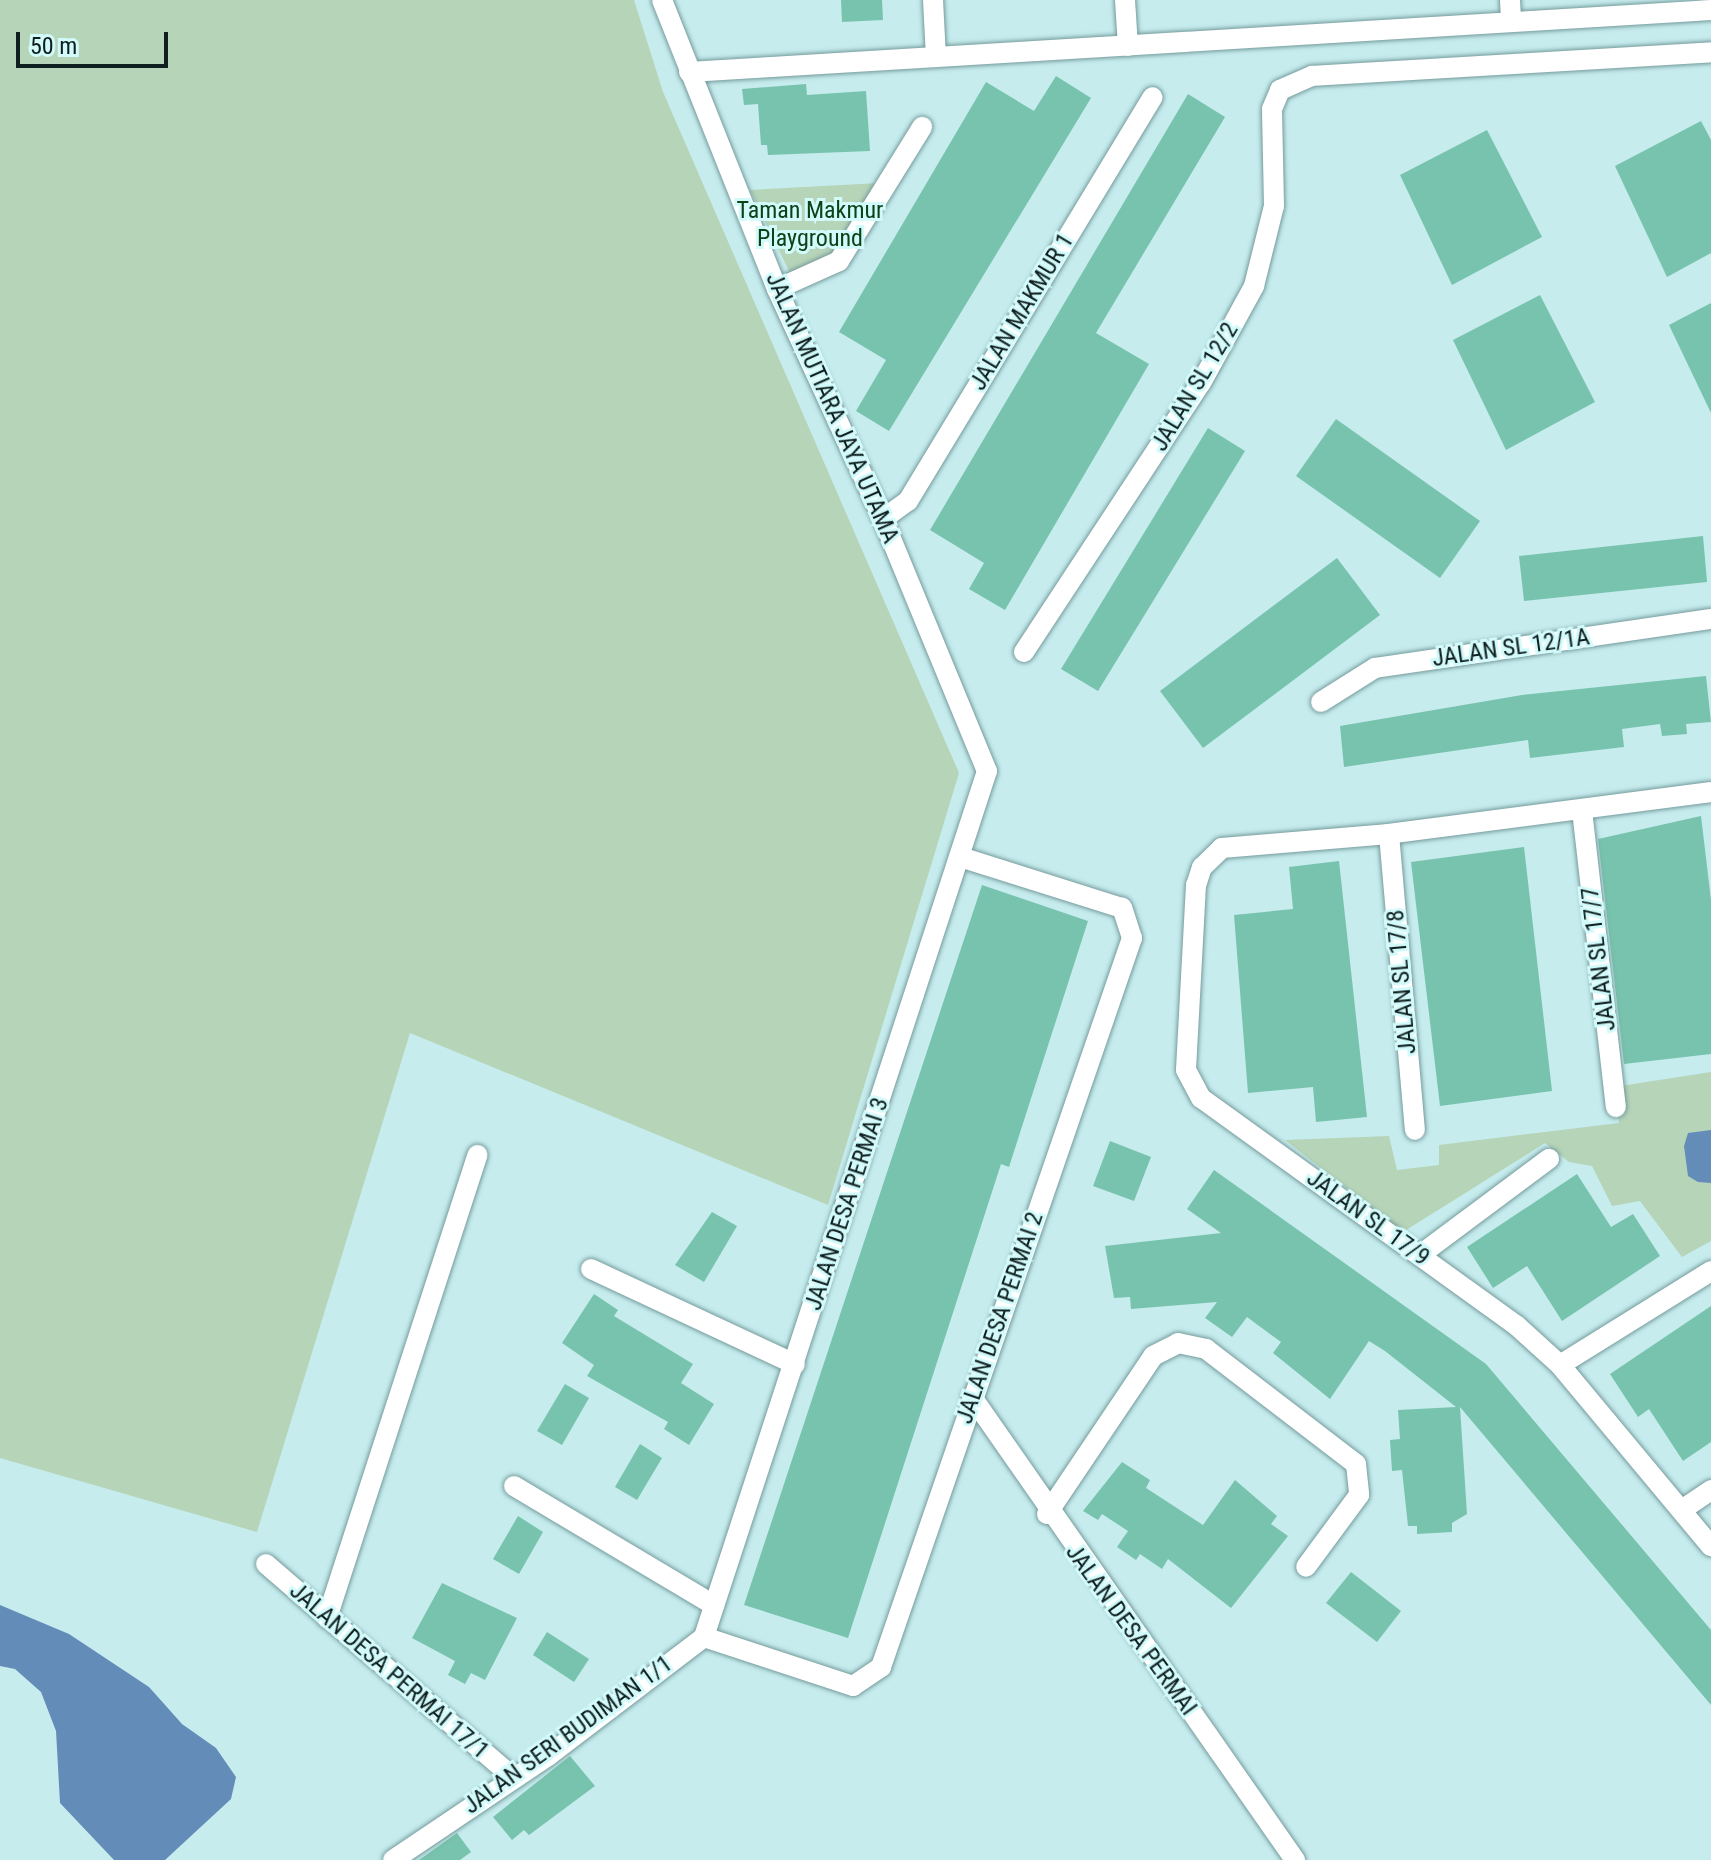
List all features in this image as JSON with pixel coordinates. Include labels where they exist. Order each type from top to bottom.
[{"type":"street","name":"JALAN MUTIARA JAYA UTAMA","points":[[662,0],[777,289],[883,519],[987,771]]},
{"type":"street","points":[[933,0],[936,57]]},
{"type":"street","points":[[1510,0],[1511,22]]},
{"type":"street","points":[[1125,5],[1128,46]]},
{"type":"street","points":[[689,72],[1511,22],[1704,7]]},
{"type":"street","name":"JALAN SL 12/2","points":[[1024,652],[1201,383],[1254,286],[1274,206],[1272,109],[1280,90],[1312,76],[1711,52]]},
{"type":"street","name":"JALAN MAKMUR 1","points":[[883,519],[908,501],[1153,97]]},
{"type":"street","points":[[777,289],[839,261],[922,127]]},
{"type":"street","name":"JALAN SL 12/1A","points":[[1321,702],[1375,668],[1711,619]]},
{"type":"street","name":"JALAN DESA PERMAI 3","points":[[704,1637],[987,771]]},
{"type":"street","points":[[1389,834],[1711,792]]},
{"type":"street","name":"JALAN SL 17/7","points":[[1582,810],[1616,1107]]},
{"type":"street","name":"JALAN SL 17/9","points":[[1389,834],[1228,844],[1207,860],[1196,885],[1190,1087],[1420,1255],[1560,1365],[1711,1546]]},
{"type":"street","name":"JALAN SL 17/8","points":[[1389,834],[1415,1130]]},
{"type":"street","name":"JALAN DESA PERMAI 2","points":[[704,1637],[853,1686],[881,1667],[1132,938],[1122,908],[960,857]]},
{"type":"street","points":[[327,1618],[477,1155]]},
{"type":"street","points":[[1420,1255],[1549,1159]]},
{"type":"street","points":[[591,1269],[795,1364]]},
{"type":"street","points":[[1560,1365],[1711,1271]]},
{"type":"street","points":[[1047,1514],[1153,1356],[1178,1343],[1206,1349],[1356,1464],[1359,1495],[1306,1567]]},
{"type":"street","name":"JALAN DESA PERMAI","points":[[972,1397],[1047,1514],[1295,1860]]},
{"type":"street","points":[[514,1486],[714,1605]]},
{"type":"street","points":[[1683,1509],[1711,1490]]},
{"type":"street","name":"JALAN DESA PERMAI 17/1","points":[[266,1564],[513,1777]]},
{"type":"street","name":"JALAN SERI BUDIMAN 1/1","points":[[393,1860],[513,1777],[704,1637]]},
{"type":"green space","points":[[0,0],[634,0],[663,92],[959,773],[828,1205],[410,1033],[257,1532],[0,1458]]},
{"type":"green space","name":"Taman Makmur Playground","points":[[880,183],[835,256],[790,273],[750,190]]},
{"type":"green space","points":[[1711,1072],[1711,1241],[1682,1257],[1640,1201],[1612,1206],[1592,1166],[1569,1162],[1545,1143],[1403,1232],[1285,1140],[1389,1136],[1397,1170],[1439,1165],[1439,1145],[1619,1123],[1614,1087]]},
{"type":"water","points":[[1711,1130],[1711,1183],[1698,1182],[1688,1176],[1684,1146],[1688,1133]]},
{"type":"water","points":[[0,1605],[69,1634],[149,1687],[182,1724],[216,1748],[236,1777],[231,1799],[165,1860],[114,1860],[60,1803],[56,1731],[41,1692],[15,1669],[0,1666]]},
{"type":"building","points":[[841,0],[882,0],[883,20],[842,22]]},
{"type":"building","points":[[1056,76],[1091,98],[889,431],[856,411],[886,360],[839,332],[986,82],[1034,111]]},
{"type":"building","points":[[806,84],[807,95],[866,91],[870,151],[768,155],[767,145],[761,145],[758,104],[744,105],[742,89]]},
{"type":"building","points":[[1188,94],[1225,117],[1096,333],[1149,364],[1005,610],[969,589],[984,563],[930,530]]},
{"type":"building","points":[[1701,121],[1711,140],[1711,253],[1667,277],[1615,166]]},
{"type":"building","points":[[1487,130],[1542,237],[1452,285],[1400,175]]},
{"type":"building","points":[[1540,295],[1595,402],[1506,450],[1453,340]]},
{"type":"building","points":[[1711,303],[1711,413],[1669,325]]},
{"type":"building","points":[[1336,419],[1480,521],[1440,578],[1296,476]]},
{"type":"building","points":[[1208,428],[1245,451],[1098,691],[1061,669]]},
{"type":"building","points":[[1703,536],[1707,582],[1524,601],[1519,556]]},
{"type":"building","points":[[1337,558],[1380,615],[1203,748],[1160,691]]},
{"type":"building","points":[[1706,676],[1711,722],[1686,724],[1687,734],[1662,736],[1660,724],[1622,729],[1624,747],[1530,758],[1528,740],[1344,767],[1340,726],[1522,695]]},
{"type":"building","points":[[1701,816],[1711,900],[1711,1054],[1624,1064],[1598,839]]},
{"type":"building","points":[[1524,847],[1552,1091],[1440,1106],[1411,862]]},
{"type":"building","points":[[1339,861],[1367,1117],[1316,1122],[1313,1087],[1248,1093],[1234,915],[1293,909],[1289,867]]},
{"type":"building","points":[[982,885],[1088,921],[1009,1167],[1001,1164],[848,1638],[744,1605]]},
{"type":"building","points":[[1110,1141],[1151,1157],[1134,1201],[1093,1186]]},
{"type":"building","points":[[1214,1170],[1486,1364],[1711,1630],[1711,1705],[1460,1407],[1467,1514],[1452,1523],[1452,1532],[1417,1534],[1417,1526],[1408,1526],[1402,1470],[1392,1471],[1390,1440],[1400,1439],[1398,1410],[1456,1407],[1385,1351],[1369,1341],[1330,1399],[1273,1353],[1281,1342],[1247,1317],[1232,1337],[1205,1318],[1217,1302],[1131,1309],[1130,1297],[1114,1298],[1105,1246],[1221,1233],[1187,1209]]},
{"type":"building","points":[[1577,1174],[1611,1227],[1633,1214],[1660,1256],[1562,1321],[1527,1266],[1493,1288],[1467,1247]]},
{"type":"building","points":[[712,1212],[737,1226],[704,1282],[675,1265]]},
{"type":"building","points":[[594,1294],[618,1310],[614,1316],[693,1364],[681,1383],[714,1404],[689,1445],[664,1429],[668,1422],[587,1376],[594,1365],[562,1343]]},
{"type":"building","points":[[1711,1306],[1711,1442],[1683,1461],[1649,1409],[1638,1417],[1610,1374]]},
{"type":"building","points":[[565,1384],[589,1398],[562,1445],[537,1431]]},
{"type":"building","points":[[640,1444],[662,1458],[637,1500],[615,1487]]},
{"type":"building","points":[[1122,1462],[1150,1480],[1146,1488],[1203,1525],[1235,1480],[1277,1516],[1271,1524],[1288,1536],[1231,1608],[1168,1559],[1162,1569],[1140,1554],[1136,1560],[1117,1547],[1128,1531],[1102,1514],[1098,1520],[1083,1511]]},
{"type":"building","points":[[518,1516],[543,1532],[519,1574],[493,1559]]},
{"type":"building","points":[[1351,1572],[1401,1611],[1377,1642],[1326,1603]]},
{"type":"building","points":[[442,1583],[517,1618],[485,1680],[471,1673],[465,1684],[448,1675],[455,1661],[412,1638]]},
{"type":"building","points":[[547,1632],[589,1659],[574,1682],[533,1655]]},
{"type":"building","points":[[570,1756],[595,1786],[529,1835],[524,1830],[512,1840],[493,1817]]},
{"type":"building","points":[[457,1833],[471,1852],[460,1860],[419,1860]]}]
